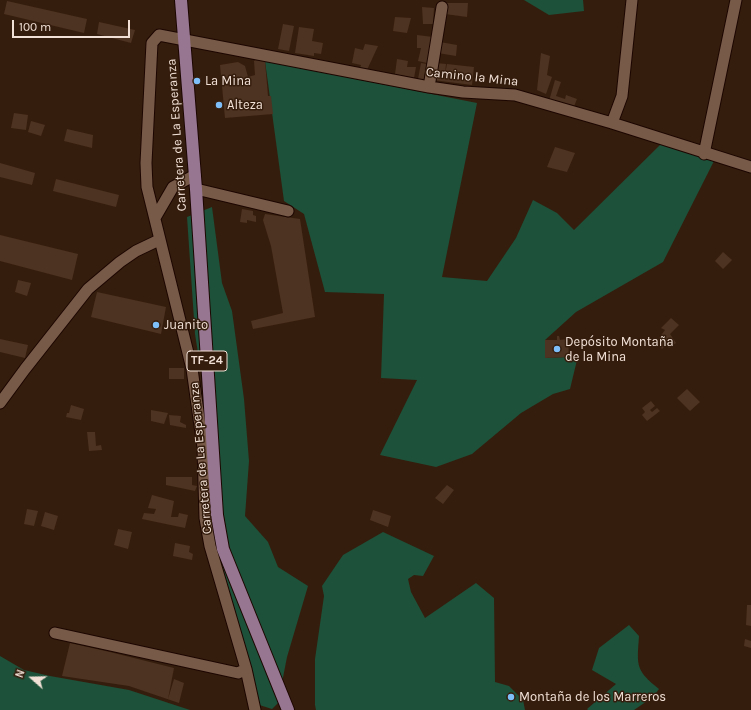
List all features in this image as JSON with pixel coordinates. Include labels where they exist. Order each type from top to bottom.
[{"type":"main road","name":"Carretera de La Esperanza","points":[[181,0],[196,189],[217,515],[223,549],[288,710]]},
{"type":"street","points":[[612,123],[622,96],[632,0]]},
{"type":"street","points":[[704,154],[736,0]]},
{"type":"street","points":[[429,87],[442,7]]},
{"type":"street","name":"Camino la Mina","points":[[155,218],[147,187],[146,163],[152,43],[159,35],[429,87],[463,92],[515,95],[612,123],[704,154],[751,167]]},
{"type":"street","points":[[195,175],[173,187],[155,218],[159,240],[194,377],[203,447],[205,518],[210,546],[246,669],[255,710]]},
{"type":"street","points":[[196,189],[288,211]]},
{"type":"street","points":[[0,403],[88,290],[120,262],[136,251],[159,240]]},
{"type":"street","points":[[55,633],[238,674],[246,669]]},
{"type":"green space","points":[[524,0],[583,0],[584,11],[549,15]]},
{"type":"green space","points":[[265,61],[477,103],[442,277],[487,281],[516,238],[533,200],[557,213],[574,230],[661,144],[714,161],[663,262],[576,312],[545,340],[545,358],[569,357],[577,360],[570,389],[553,394],[521,413],[472,454],[436,467],[380,455],[417,380],[381,378],[384,294],[325,292],[304,214],[284,201]]},
{"type":"green space","points":[[212,207],[222,283],[232,311],[244,399],[249,461],[245,516],[268,542],[278,567],[308,586],[287,657],[278,703],[272,709],[253,703],[232,601],[218,554],[226,529],[195,334],[187,217]]},
{"type":"green space","points":[[383,532],[434,556],[423,576],[414,575],[408,579],[411,592],[425,618],[476,583],[494,598],[495,682],[509,686],[523,700],[525,710],[316,710],[315,659],[324,596],[322,586],[343,555]]},
{"type":"green space","points":[[629,625],[639,636],[639,666],[645,677],[659,689],[653,697],[634,710],[588,710],[587,709],[616,684],[592,670],[599,648]]},
{"type":"green space","points":[[0,656],[24,670],[129,690],[190,710],[0,710]]},
{"type":"building","points":[[7,1],[87,19],[84,33],[4,14]]},
{"type":"building","points":[[446,3],[468,3],[467,17],[445,14]]},
{"type":"building","points":[[422,7],[434,8],[433,24],[423,24]]},
{"type":"building","points":[[395,17],[411,18],[407,33],[393,31]]},
{"type":"building","points":[[99,22],[135,30],[131,43],[97,34]]},
{"type":"building","points":[[283,24],[294,26],[289,51],[278,49]]},
{"type":"building","points":[[299,27],[314,29],[312,41],[323,43],[321,54],[314,53],[314,56],[295,53]]},
{"type":"building","points":[[417,35],[433,37],[427,63],[418,61],[421,48],[417,48]]},
{"type":"building","points":[[440,42],[457,45],[456,56],[438,53]]},
{"type":"building","points":[[365,44],[378,46],[367,70],[360,68],[361,65],[352,63],[355,48],[363,50]]},
{"type":"building","points":[[541,53],[550,56],[547,75],[552,77],[546,94],[537,90]]},
{"type":"building","points":[[257,59],[265,61],[268,96],[271,96],[273,114],[225,118],[220,65],[238,62],[245,66],[248,77],[255,75],[254,61]]},
{"type":"building","points":[[397,59],[408,61],[407,67],[416,67],[414,78],[395,74]]},
{"type":"building","points":[[421,63],[427,64],[424,80],[418,79]]},
{"type":"building","points":[[436,63],[446,64],[445,74],[447,64],[474,67],[472,85],[433,80]]},
{"type":"building","points":[[555,80],[561,82],[556,96],[565,99],[566,95],[577,99],[573,109],[549,101]]},
{"type":"building","points":[[14,113],[28,115],[26,130],[11,128]]},
{"type":"building","points":[[31,121],[45,125],[41,136],[28,132]]},
{"type":"building","points":[[67,129],[93,135],[92,148],[64,141]]},
{"type":"building","points":[[555,147],[575,153],[567,172],[547,167]]},
{"type":"building","points":[[0,163],[35,173],[32,185],[0,177]]},
{"type":"building","points":[[56,179],[119,195],[116,207],[53,191]]},
{"type":"building","points":[[242,209],[253,211],[253,215],[256,216],[256,222],[247,220],[247,223],[240,222]]},
{"type":"building","points":[[265,214],[300,219],[315,317],[253,329],[251,321],[283,313],[271,246],[263,220]]},
{"type":"building","points":[[0,235],[78,254],[72,280],[0,261]]},
{"type":"building","points":[[723,252],[732,260],[723,269],[715,261]]},
{"type":"building","points":[[18,280],[31,283],[27,296],[15,292]]},
{"type":"building","points":[[97,292],[166,307],[161,334],[91,317]]},
{"type":"building","points":[[671,318],[679,325],[670,334],[676,343],[669,348],[667,344],[662,349],[656,342],[665,330],[661,328]]},
{"type":"building","name":"Depósito Montaña de la Mina","points":[[557,336],[559,336],[560,340],[568,339],[569,357],[545,358],[545,340],[557,340]]},
{"type":"building","points":[[0,339],[28,345],[25,358],[0,352]]},
{"type":"building","points":[[169,368],[184,368],[184,379],[169,379]]},
{"type":"building","points":[[687,389],[700,402],[690,411],[677,398]]},
{"type":"building","points":[[651,401],[655,406],[650,410],[652,412],[657,408],[660,411],[647,421],[642,415],[645,412],[642,408]]},
{"type":"building","points":[[71,405],[84,409],[81,420],[66,417],[67,413],[69,413]]},
{"type":"building","points":[[151,410],[168,413],[164,424],[151,421]]},
{"type":"building","points":[[169,415],[181,416],[180,422],[186,425],[186,428],[170,425]]},
{"type":"building","points":[[87,432],[95,432],[96,446],[101,445],[102,450],[89,451]]},
{"type":"building","points":[[166,477],[192,477],[192,485],[197,486],[195,491],[166,485]]},
{"type":"building","points":[[447,485],[454,490],[443,504],[435,498]]},
{"type":"building","points":[[152,495],[174,501],[171,517],[178,517],[179,513],[188,515],[185,528],[142,519],[144,513],[154,514],[156,509],[148,508]]},
{"type":"building","points":[[27,509],[38,511],[34,526],[24,524]]},
{"type":"building","points":[[373,510],[391,516],[388,527],[370,520]]},
{"type":"building","points":[[45,512],[58,516],[54,530],[41,526]]},
{"type":"building","points":[[118,529],[132,532],[128,549],[114,545]]},
{"type":"building","points":[[175,543],[190,546],[189,552],[193,554],[192,560],[173,556]]},
{"type":"building","points":[[747,605],[751,605],[751,626],[746,625]]},
{"type":"building","points":[[745,639],[751,641],[751,648],[744,646]]},
{"type":"building","points":[[70,643],[174,668],[168,699],[174,679],[184,683],[179,703],[129,686],[62,676]]},
{"type":"place","name":"La Mina","points":[[197,81]]},
{"type":"place","name":"Alteza","points":[[219,105]]},
{"type":"place","name":"Juanito","points":[[156,325]]},
{"type":"place","name":"Depósito Montaña de la Mina","points":[[557,349]]},
{"type":"place","name":"Montaña de los Marreros","points":[[511,697]]}]
